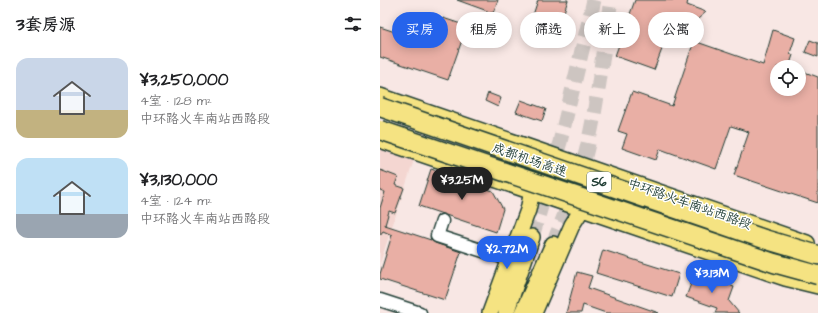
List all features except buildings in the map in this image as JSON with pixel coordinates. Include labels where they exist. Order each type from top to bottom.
[{"type":"highway","name":"成都机场高速","points":[[380,107],[764,239],[818,255]]},
{"type":"highway","name":"成都机场高速","points":[[380,130],[774,263],[818,275]]},
{"type":"main road","name":"中环路火车南站西路段","points":[[380,96],[818,246]]},
{"type":"main road","points":[[380,140],[785,278],[818,286]]},
{"type":"main road","points":[[506,313],[527,233],[528,210],[532,191],[544,153]]},
{"type":"main road","points":[[522,313],[558,245],[582,209],[595,170]]},
{"type":"main road","points":[[527,233],[548,237],[559,241],[534,313]]},
{"type":"main road","points":[[490,313],[511,260],[527,233]]},
{"type":"street","points":[[442,221],[438,236],[511,260]]},
{"type":"street","points":[[380,300],[420,313]]},
{"type":"shaded area","points":[[380,148],[414,160],[380,263]]},
{"type":"tunnel","points":[[532,237],[560,142],[594,0]]},
{"type":"tunnel","points":[[553,244],[570,202],[589,140],[611,0]]}]
